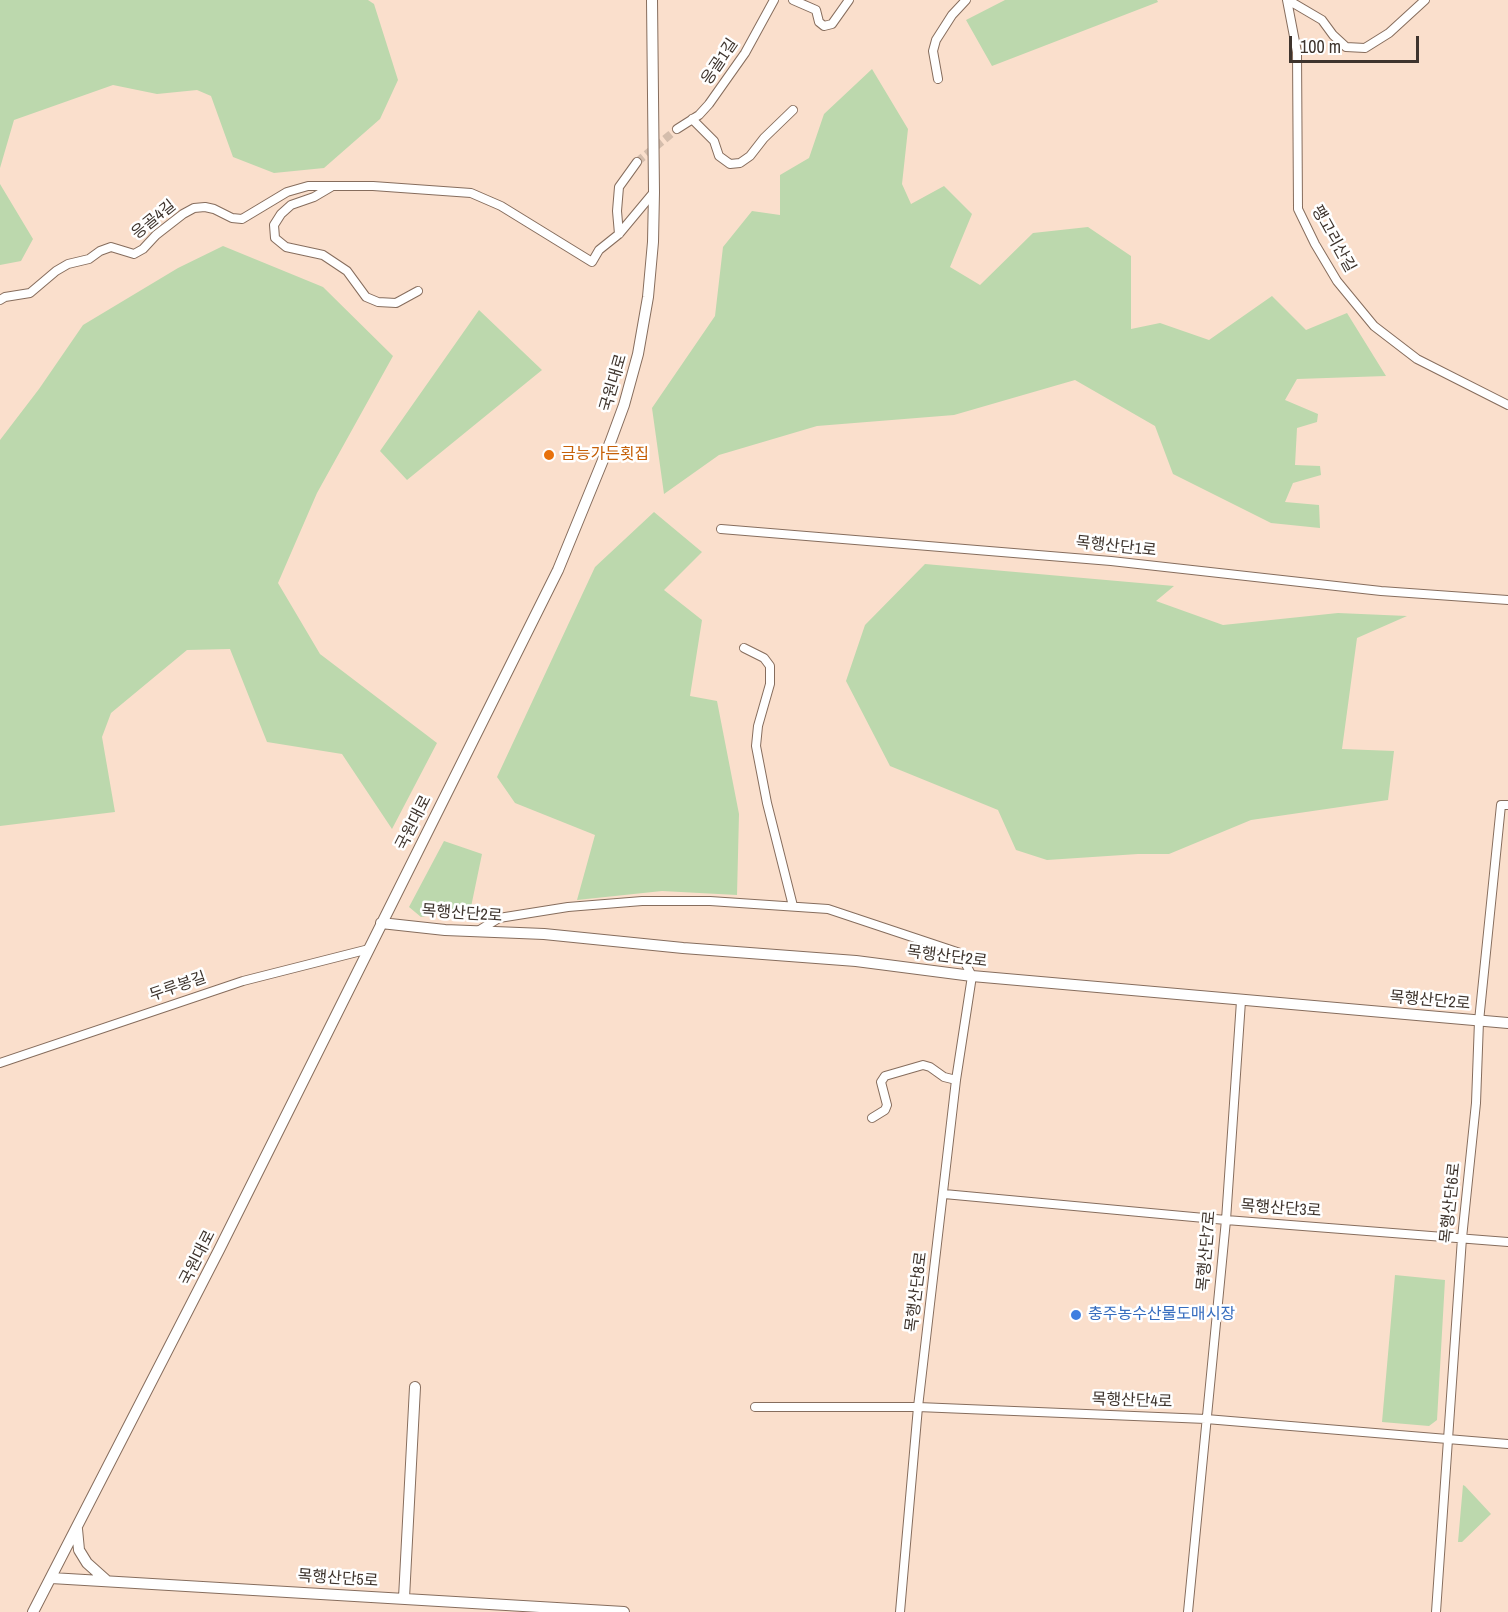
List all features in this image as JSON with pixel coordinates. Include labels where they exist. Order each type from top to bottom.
[{"type":"street","name":"국원대로","points":[[33,1612],[219,1250],[558,570],[624,405],[638,354],[648,297],[653,242],[652,0]]},
{"type":"street","name":"응골1길","points":[[677,129],[699,115],[709,104],[745,53],[774,0]]},
{"type":"street","points":[[793,0],[816,10],[819,22],[824,26],[832,24],[849,0]]},
{"type":"street","points":[[938,79],[933,51],[936,40],[952,15],[966,0]]},
{"type":"street","points":[[1287,0],[1322,20],[1346,47],[1365,48],[1389,33],[1425,0]]},
{"type":"street","name":"팽고리산길","points":[[1287,0],[1297,52],[1298,209],[1315,244],[1337,281],[1374,326],[1417,359],[1508,405]]},
{"type":"street","points":[[692,119],[714,141],[719,156],[730,165],[740,163],[750,156],[764,138],[793,110]]},
{"type":"street","points":[[619,234],[617,211],[619,187],[637,162]]},
{"type":"street","name":"응골4길","points":[[0,300],[30,293],[68,264],[89,259],[111,247],[134,254],[143,249],[156,235],[183,214],[194,208],[206,207],[232,218],[242,219],[287,192],[308,186],[373,186],[471,193],[501,206],[591,262],[599,250],[619,234],[654,192]]},
{"type":"street","name":"응골4길","points":[[332,186],[314,197],[291,205],[281,214],[274,225],[275,238],[286,246],[322,255],[335,263],[347,271],[366,297],[378,302],[396,303],[418,291]]},
{"type":"street","name":"목행산단1로","points":[[721,529],[1111,561],[1381,591],[1508,600]]},
{"type":"street","points":[[744,648],[764,658],[770,666],[770,684],[758,726],[756,746],[767,803],[793,906]]},
{"type":"street","name":"목행산단6로","points":[[1436,1612],[1462,1238],[1476,1103],[1479,1021],[1502,805],[1508,805]]},
{"type":"street","points":[[478,931],[499,918],[568,907],[642,901],[710,901],[828,909],[960,953],[972,976]]},
{"type":"street","name":"목행산단2로","points":[[381,922],[445,930],[544,934],[683,948],[856,961],[972,976],[1508,1023]]},
{"type":"street","name":"두루봉길","points":[[0,1063],[243,981],[369,949]]},
{"type":"street","name":"목행산단8로","points":[[900,1612],[918,1407],[957,1080],[972,976]]},
{"type":"street","name":"목행산단7로","points":[[1188,1612],[1226,1220],[1241,1001]]},
{"type":"street","points":[[872,1118],[885,1110],[887,1105],[881,1082],[885,1077],[923,1065],[944,1077],[957,1080]]},
{"type":"street","name":"목행산단3로","points":[[944,1194],[1226,1220],[1508,1242]]},
{"type":"street","points":[[404,1598],[415,1387]]},
{"type":"street","name":"목행산단4로","points":[[755,1407],[918,1407],[1206,1419],[1508,1444]]},
{"type":"street","points":[[77,1527],[79,1550],[87,1563],[106,1581]]},
{"type":"street","name":"목행산단5로","points":[[51,1578],[624,1612]]},
{"type":"green space","points":[[0,0],[368,0],[374,4],[398,80],[380,119],[324,168],[274,173],[233,157],[211,96],[197,90],[157,94],[113,85],[14,120],[0,168]]},
{"type":"green space","points":[[1005,0],[1157,0],[1158,2],[992,66],[966,20]]},
{"type":"green space","points":[[872,69],[908,129],[902,184],[911,204],[944,186],[972,214],[950,267],[980,285],[1033,233],[1088,227],[1131,256],[1131,329],[1160,323],[1209,340],[1272,296],[1306,330],[1347,313],[1386,376],[1297,379],[1285,400],[1318,414],[1317,422],[1297,428],[1295,465],[1320,466],[1321,475],[1293,483],[1285,502],[1319,505],[1320,528],[1271,523],[1173,474],[1155,426],[1075,380],[954,415],[817,426],[719,455],[664,494],[652,408],[715,316],[723,247],[752,211],[780,215],[780,175],[809,158],[824,114]]},
{"type":"green space","points":[[0,184],[33,239],[21,261],[0,265]]},
{"type":"green space","points":[[223,246],[323,287],[393,356],[317,493],[278,583],[320,654],[437,743],[392,829],[342,754],[267,742],[230,649],[187,650],[111,713],[102,737],[115,812],[0,826],[0,440],[83,325],[178,268]]},
{"type":"green space","points":[[479,310],[542,370],[407,480],[380,451]]},
{"type":"green space","points":[[654,512],[702,552],[664,590],[702,620],[690,696],[717,701],[739,814],[737,895],[662,891],[577,900],[595,835],[515,803],[497,777],[595,567]]},
{"type":"green space","points":[[925,564],[1174,586],[1156,601],[1223,625],[1338,613],[1407,616],[1357,638],[1342,749],[1394,751],[1388,800],[1251,820],[1169,854],[1047,860],[1016,850],[998,810],[890,766],[846,681],[865,625]]},
{"type":"green space","points":[[444,841],[482,854],[471,907],[421,917],[409,907]]},
{"type":"green space","points":[[1395,1275],[1445,1280],[1437,1420],[1429,1426],[1382,1422]]},
{"type":"green space","points":[[1463,1485],[1491,1514],[1462,1542],[1458,1542]]},
{"type":"tunnel","points":[[637,162],[677,129]]},
{"type":"place","name":"금능가든횟집","points":[[549,455]]},
{"type":"place","name":"충주농수산물도매시장","points":[[1076,1315]]}]
